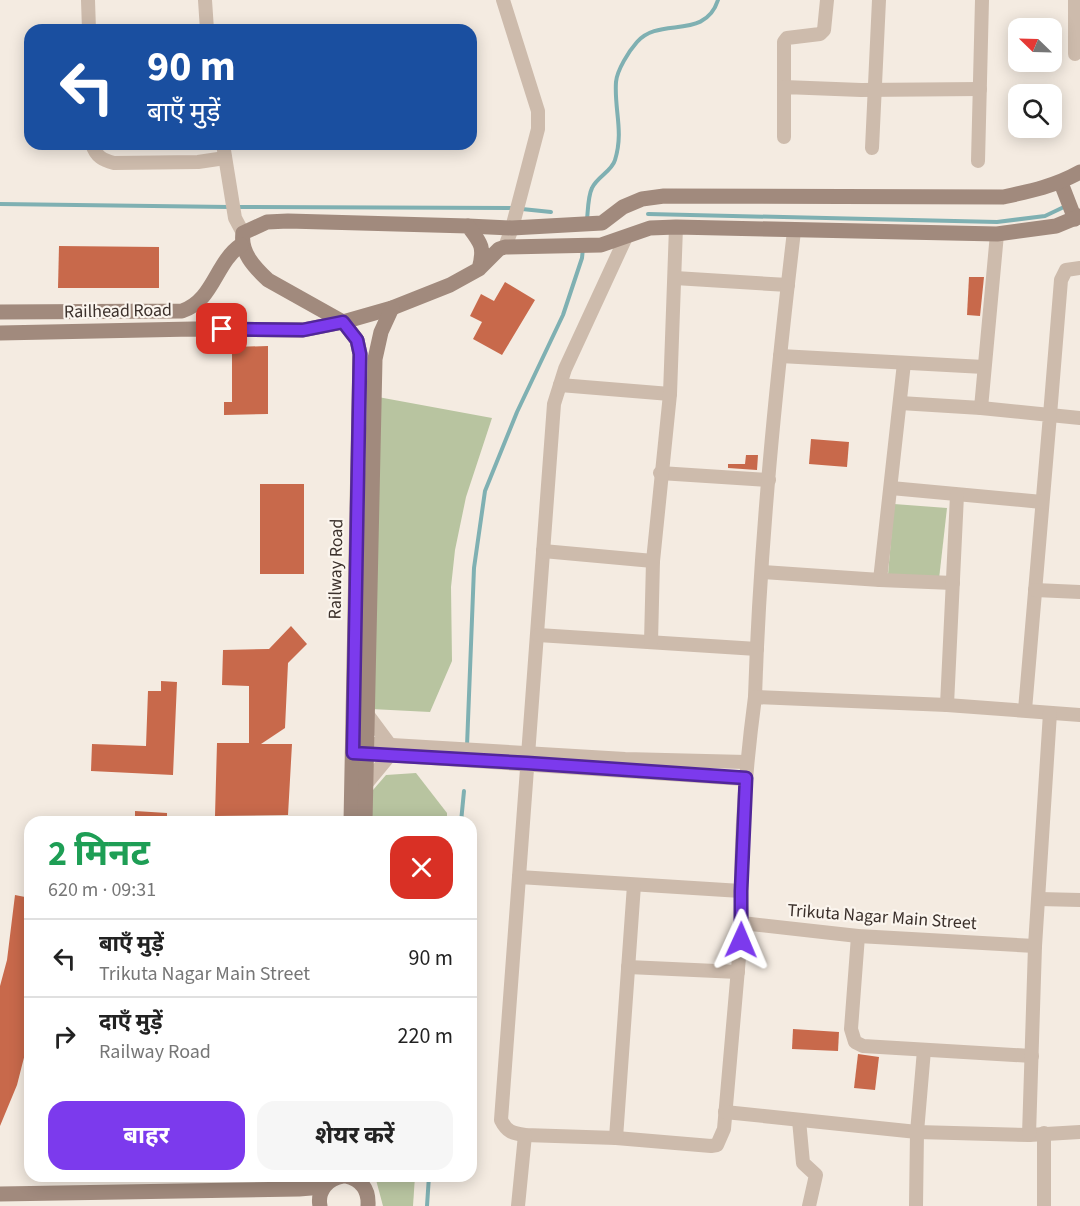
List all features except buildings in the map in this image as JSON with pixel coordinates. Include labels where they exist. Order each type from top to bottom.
[{"type":"main road","points":[[343,322],[267,280],[257,270],[242,239],[267,222],[288,221],[468,226],[513,224],[554,227],[602,223],[623,207],[642,199],[664,196],[1003,196],[1062,186],[1080,172]]},
{"type":"main road","points":[[505,247],[550,244],[601,245],[650,228],[676,227],[997,234],[1056,226],[1075,215],[1062,186]]},
{"type":"main road","points":[[468,226],[481,243],[483,254],[479,269]]},
{"type":"main road","name":"Railhead Road","points":[[0,312],[182,311],[200,302],[242,239]]},
{"type":"main road","name":"Railhead Road","points":[[0,333],[193,328],[303,330],[343,322],[392,308],[450,285],[479,269],[499,249],[505,247]]},
{"type":"main road","points":[[365,816],[366,784],[360,748],[367,714],[366,443],[375,359],[381,332],[392,308]]},
{"type":"main road","name":"Railway Road","points":[[343,322],[357,340],[360,354],[366,443],[360,748],[352,816]]},
{"type":"main road","points":[[0,1194],[299,1189],[327,1182]]},
{"type":"main road","points":[[320,1206],[319,1196],[327,1182]]},
{"type":"main road","points":[[363,1182],[368,1196],[368,1206]]},
{"type":"street","points":[[88,0],[89,24]]},
{"type":"street","points":[[205,0],[207,24]]},
{"type":"street","points":[[503,0],[538,111],[538,129],[505,247]]},
{"type":"street","points":[[784,137],[784,42],[787,38],[820,34],[824,30],[827,0]]},
{"type":"street","points":[[872,148],[879,0]]},
{"type":"street","points":[[978,161],[982,0]]},
{"type":"street","points":[[1075,0],[1075,54]]},
{"type":"street","points":[[784,87],[980,89]]},
{"type":"street","points":[[94,150],[101,159],[114,163],[198,162],[225,158]]},
{"type":"street","points":[[224,150],[242,239]]},
{"type":"street","points":[[651,642],[652,561],[670,394],[676,227]]},
{"type":"street","points":[[626,237],[565,369],[554,404],[501,1120],[505,1130],[525,1135],[616,1137],[711,1146],[717,1145],[721,1139],[738,972],[742,923],[746,762],[756,697],[757,649],[780,356],[794,231]]},
{"type":"street","points":[[981,408],[997,234]]},
{"type":"street","points":[[1025,710],[1061,280],[1065,270],[1080,268]]},
{"type":"street","points":[[675,278],[788,285]]},
{"type":"street","points":[[780,356],[984,367]]},
{"type":"street","points":[[880,580],[904,363]]},
{"type":"street","points":[[560,386],[670,394]]},
{"type":"street","points":[[900,403],[1080,418]]},
{"type":"street","points":[[660,473],[770,480]]},
{"type":"street","points":[[891,488],[1042,502]]},
{"type":"street","points":[[947,705],[957,495]]},
{"type":"street","points":[[543,551],[652,561]]},
{"type":"street","points":[[763,572],[953,583]]},
{"type":"street","points":[[1035,590],[1080,592]]},
{"type":"street","points":[[538,635],[757,649]]},
{"type":"street","points":[[756,697],[947,705],[1080,715]]},
{"type":"street","points":[[1029,1135],[1035,946],[1050,713]]},
{"type":"street","points":[[367,714],[390,750]]},
{"type":"street","points":[[360,748],[527,758],[746,778]]},
{"type":"street","points":[[366,784],[390,750]]},
{"type":"street","points":[[527,758],[746,762]]},
{"type":"street","points":[[519,877],[741,891]]},
{"type":"street","points":[[616,1137],[634,885]]},
{"type":"street","points":[[1039,899],[1080,900]]},
{"type":"street","name":"Trikuta Nagar Main Street","points":[[742,923],[858,936],[1035,946]]},
{"type":"street","points":[[858,936],[852,1037],[855,1042],[863,1046],[1032,1056]]},
{"type":"street","points":[[628,967],[738,972]]},
{"type":"street","points":[[916,1206],[917,1132],[924,1050]]},
{"type":"street","points":[[725,1112],[917,1132],[1029,1135],[1080,1132]]},
{"type":"street","points":[[799,1120],[803,1163],[816,1175],[809,1206]]},
{"type":"street","points":[[1044,1133],[1044,1206]]},
{"type":"street","points":[[518,1206],[525,1135]]},
{"type":"green space","points":[[378,397],[492,418],[466,497],[455,550],[451,587],[452,661],[430,712],[371,709]]},
{"type":"green space","points":[[894,504],[947,508],[939,579],[888,575]]},
{"type":"green space","points":[[416,773],[447,816],[372,816],[369,813],[373,790],[386,775]]},
{"type":"green space","points":[[377,1182],[415,1182],[413,1206],[383,1206]]},
{"type":"waterway","points":[[587,220],[592,188],[611,167],[618,149],[616,82],[627,55],[646,34],[703,20],[712,13],[718,0]]},
{"type":"waterway","points":[[0,204],[229,207]]},
{"type":"waterway","points":[[648,214],[997,222],[1045,216],[1066,206]]},
{"type":"waterway","points":[[237,207],[514,208]]},
{"type":"waterway","points":[[522,209],[551,212]]},
{"type":"waterway","points":[[467,746],[474,568],[485,491],[517,412],[563,315],[582,258],[583,248]]},
{"type":"waterway","points":[[462,816],[464,791]]},
{"type":"waterway","points":[[427,1206],[429,1182]]},
{"type":"route","points":[[222,329],[303,330],[343,322],[357,340],[360,354],[353,753],[746,778],[741,940]]}]
